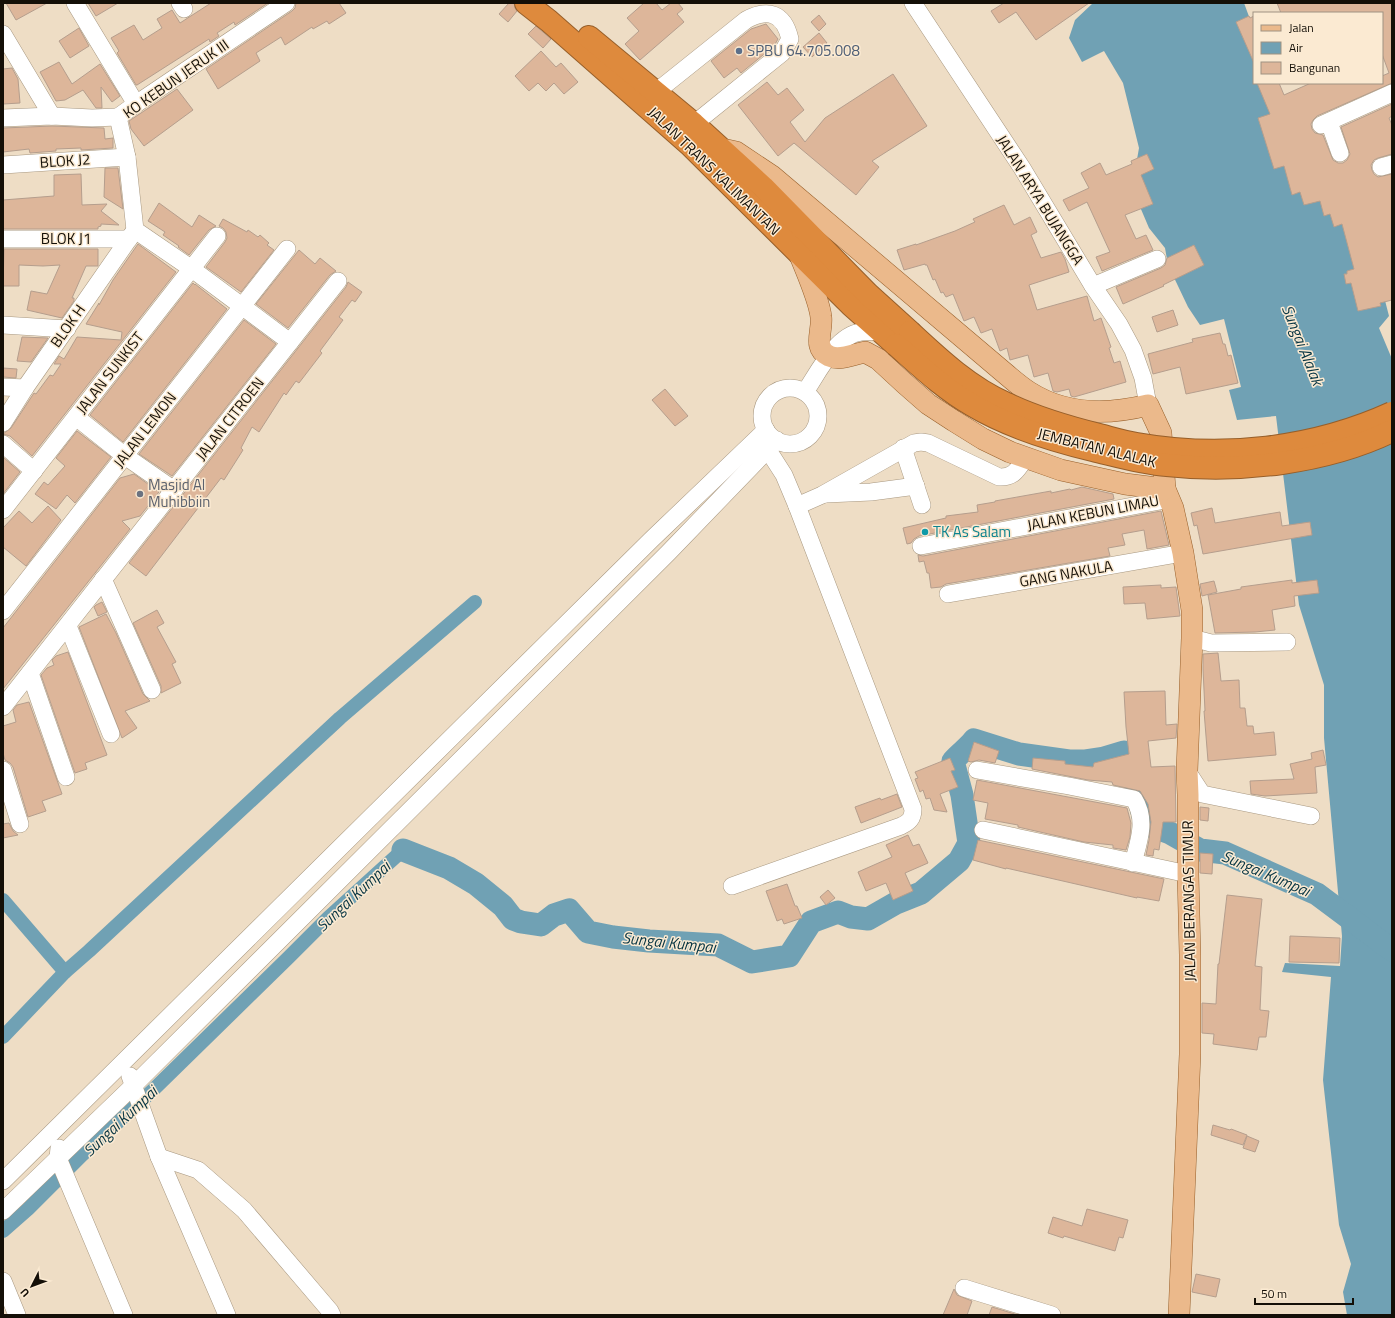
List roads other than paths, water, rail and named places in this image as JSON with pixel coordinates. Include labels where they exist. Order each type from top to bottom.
[{"type":"highway","name":"JALAN TRANS KALIMANTAN","points":[[526,3],[549,21],[690,145],[799,253],[895,336]]},
{"type":"highway","name":"JALAN TRANS KALIMANTAN","points":[[546,3],[694,124],[763,187],[868,294],[895,336]]},
{"type":"highway","name":"JEMBATAN ALALAK","points":[[895,336],[935,355],[981,390],[1006,404],[1075,429],[1136,444],[1201,451],[1234,451],[1273,447],[1336,433],[1392,413]]},
{"type":"highway","name":"JEMBATAN ALALAK","points":[[895,336],[946,388],[971,405],[1037,435],[1133,460],[1200,468],[1235,468],[1269,464],[1330,453],[1357,445],[1392,431]]},
{"type":"main road","points":[[722,149],[736,152],[772,176],[995,365],[1029,392],[1064,408],[1084,412],[1130,409],[1148,404]]},
{"type":"main road","points":[[799,253],[822,318],[819,345],[823,352],[829,356],[835,358],[866,352],[878,359],[928,404],[983,438],[1010,452],[1061,470],[1168,494]]},
{"type":"main road","name":"JALAN BERANGAS TIMUR","points":[[1148,404],[1161,433],[1168,494],[1183,553],[1192,610],[1187,771],[1190,1054],[1179,1315]]},
{"type":"street","points":[[75,3],[136,104]]},
{"type":"street","name":"KO KEBUN JERUK III","points":[[132,235],[127,157],[118,117],[286,3]]},
{"type":"street","name":"JALAN ARYA BUJANGGA","points":[[913,3],[1022,168],[1093,286],[1119,324],[1133,350],[1143,378],[1148,404]]},
{"type":"street","points":[[656,92],[746,20],[756,14],[765,13],[779,18],[788,31],[790,38],[782,53],[694,124]]},
{"type":"street","points":[[3,34],[52,116]]},
{"type":"street","points":[[1340,153],[1325,124],[1392,93]]},
{"type":"street","points":[[3,118],[52,116],[92,118],[118,117]]},
{"type":"street","name":"BLOK J2","points":[[3,165],[127,157]]},
{"type":"street","points":[[132,235],[192,269],[290,342]]},
{"type":"street","name":"BLOK J1","points":[[3,238],[132,235]]},
{"type":"street","name":"BLOK H","points":[[3,423],[25,388],[132,235]]},
{"type":"street","name":"JALAN SUNKIST","points":[[3,510],[217,236]]},
{"type":"street","name":"JALAN LEMON","points":[[3,612],[287,248]]},
{"type":"street","points":[[1093,286],[1157,259]]},
{"type":"street","name":"JALAN CITROEN","points":[[3,707],[338,281]]},
{"type":"street","points":[[3,325],[67,329]]},
{"type":"street","points":[[805,392],[829,356],[843,340],[851,335],[861,332],[895,336]]},
{"type":"street","points":[[3,387],[25,388]]},
{"type":"street","points":[[732,886],[901,826],[908,823],[912,819],[913,814],[913,809],[797,506],[764,426],[762,415],[765,404],[771,395],[780,390],[791,388],[805,392],[816,406],[818,417],[816,427],[810,436],[800,442],[790,444],[771,440]]},
{"type":"street","points":[[76,417],[125,456],[174,490]]},
{"type":"street","points":[[3,1181],[642,549],[771,440]]},
{"type":"street","points":[[3,1211],[63,1170],[137,1098],[662,558],[771,440]]},
{"type":"street","points":[[797,506],[822,495],[914,443],[928,443],[999,477],[1007,478],[1013,474],[1026,457]]},
{"type":"street","points":[[3,444],[34,471]]},
{"type":"street","points":[[903,448],[922,505]]},
{"type":"street","points":[[822,495],[871,492],[916,486]]},
{"type":"street","name":"JALAN KEBUN LIMAU","points":[[921,546],[1168,494]]},
{"type":"street","name":"GANG NAKULA","points":[[948,594],[1183,553]]},
{"type":"street","points":[[103,579],[152,690]]},
{"type":"street","points":[[68,626],[110,734]]},
{"type":"street","points":[[1192,638],[1211,643],[1287,642]]},
{"type":"street","points":[[30,673],[66,777]]},
{"type":"street","points":[[3,770],[20,824]]},
{"type":"street","points":[[977,770],[1134,799],[1138,804],[1140,813],[1141,831],[1133,863]]},
{"type":"street","points":[[1187,771],[1202,794],[1311,816]]},
{"type":"street","points":[[983,830],[1188,874]]},
{"type":"street","points":[[124,1061],[159,1157],[227,1315]]},
{"type":"street","points":[[57,1127],[63,1170],[124,1315]]},
{"type":"street","points":[[159,1157],[198,1170],[244,1210],[332,1315]]},
{"type":"street","points":[[3,1281],[18,1315]]},
{"type":"street","points":[[964,1288],[1052,1315]]},
{"type":"water","name":"Sungai Alalak","points":[[1093,3],[1244,3],[1253,27],[1253,84],[1278,84],[1381,285],[1389,316],[1379,328],[1392,359],[1392,1315],[1347,1315],[1343,1292],[1351,1264],[1339,1225],[1323,1080],[1331,977],[1282,972],[1285,963],[1340,966],[1342,936],[1324,738],[1324,685],[1299,605],[1276,416],[1237,420],[1229,390],[1241,387],[1224,319],[1200,325],[1188,307],[1168,265],[1165,248],[1149,228],[1132,188],[1139,148],[1123,83],[1104,51],[1082,62],[1069,38],[1075,20]]},
{"type":"waterway","points":[[3,1037],[65,972],[340,718],[475,602]]},
{"type":"waterway","name":"Sungai Kumpai","points":[[403,850],[449,868],[476,884],[503,906],[513,919],[521,922],[541,925],[554,915],[569,910],[588,932],[613,937],[649,941],[718,945],[752,962],[789,956],[811,922],[838,912],[851,917],[868,919],[896,903],[921,893],[959,861],[969,843],[962,795],[953,761],[974,740],[1019,754],[1069,761],[1084,761],[1104,758],[1124,752],[1130,763],[1145,824],[1170,833],[1200,850],[1225,853],[1317,894],[1392,950]]},
{"type":"waterway","name":"Sungai Kumpai","points":[[3,1231],[28,1209],[82,1155],[152,1091],[328,918],[403,850]]},
{"type":"waterway","name":"Sungai Kumpai","points":[[3,900],[65,972]]},
{"type":"place","name":"SPBU 64.705.008","points":[[739,51]]},
{"type":"place","name":"Masjid Al Muhibbiin","points":[[140,494]]},
{"type":"place","name":"TK As Salam","points":[[925,532]]}]
